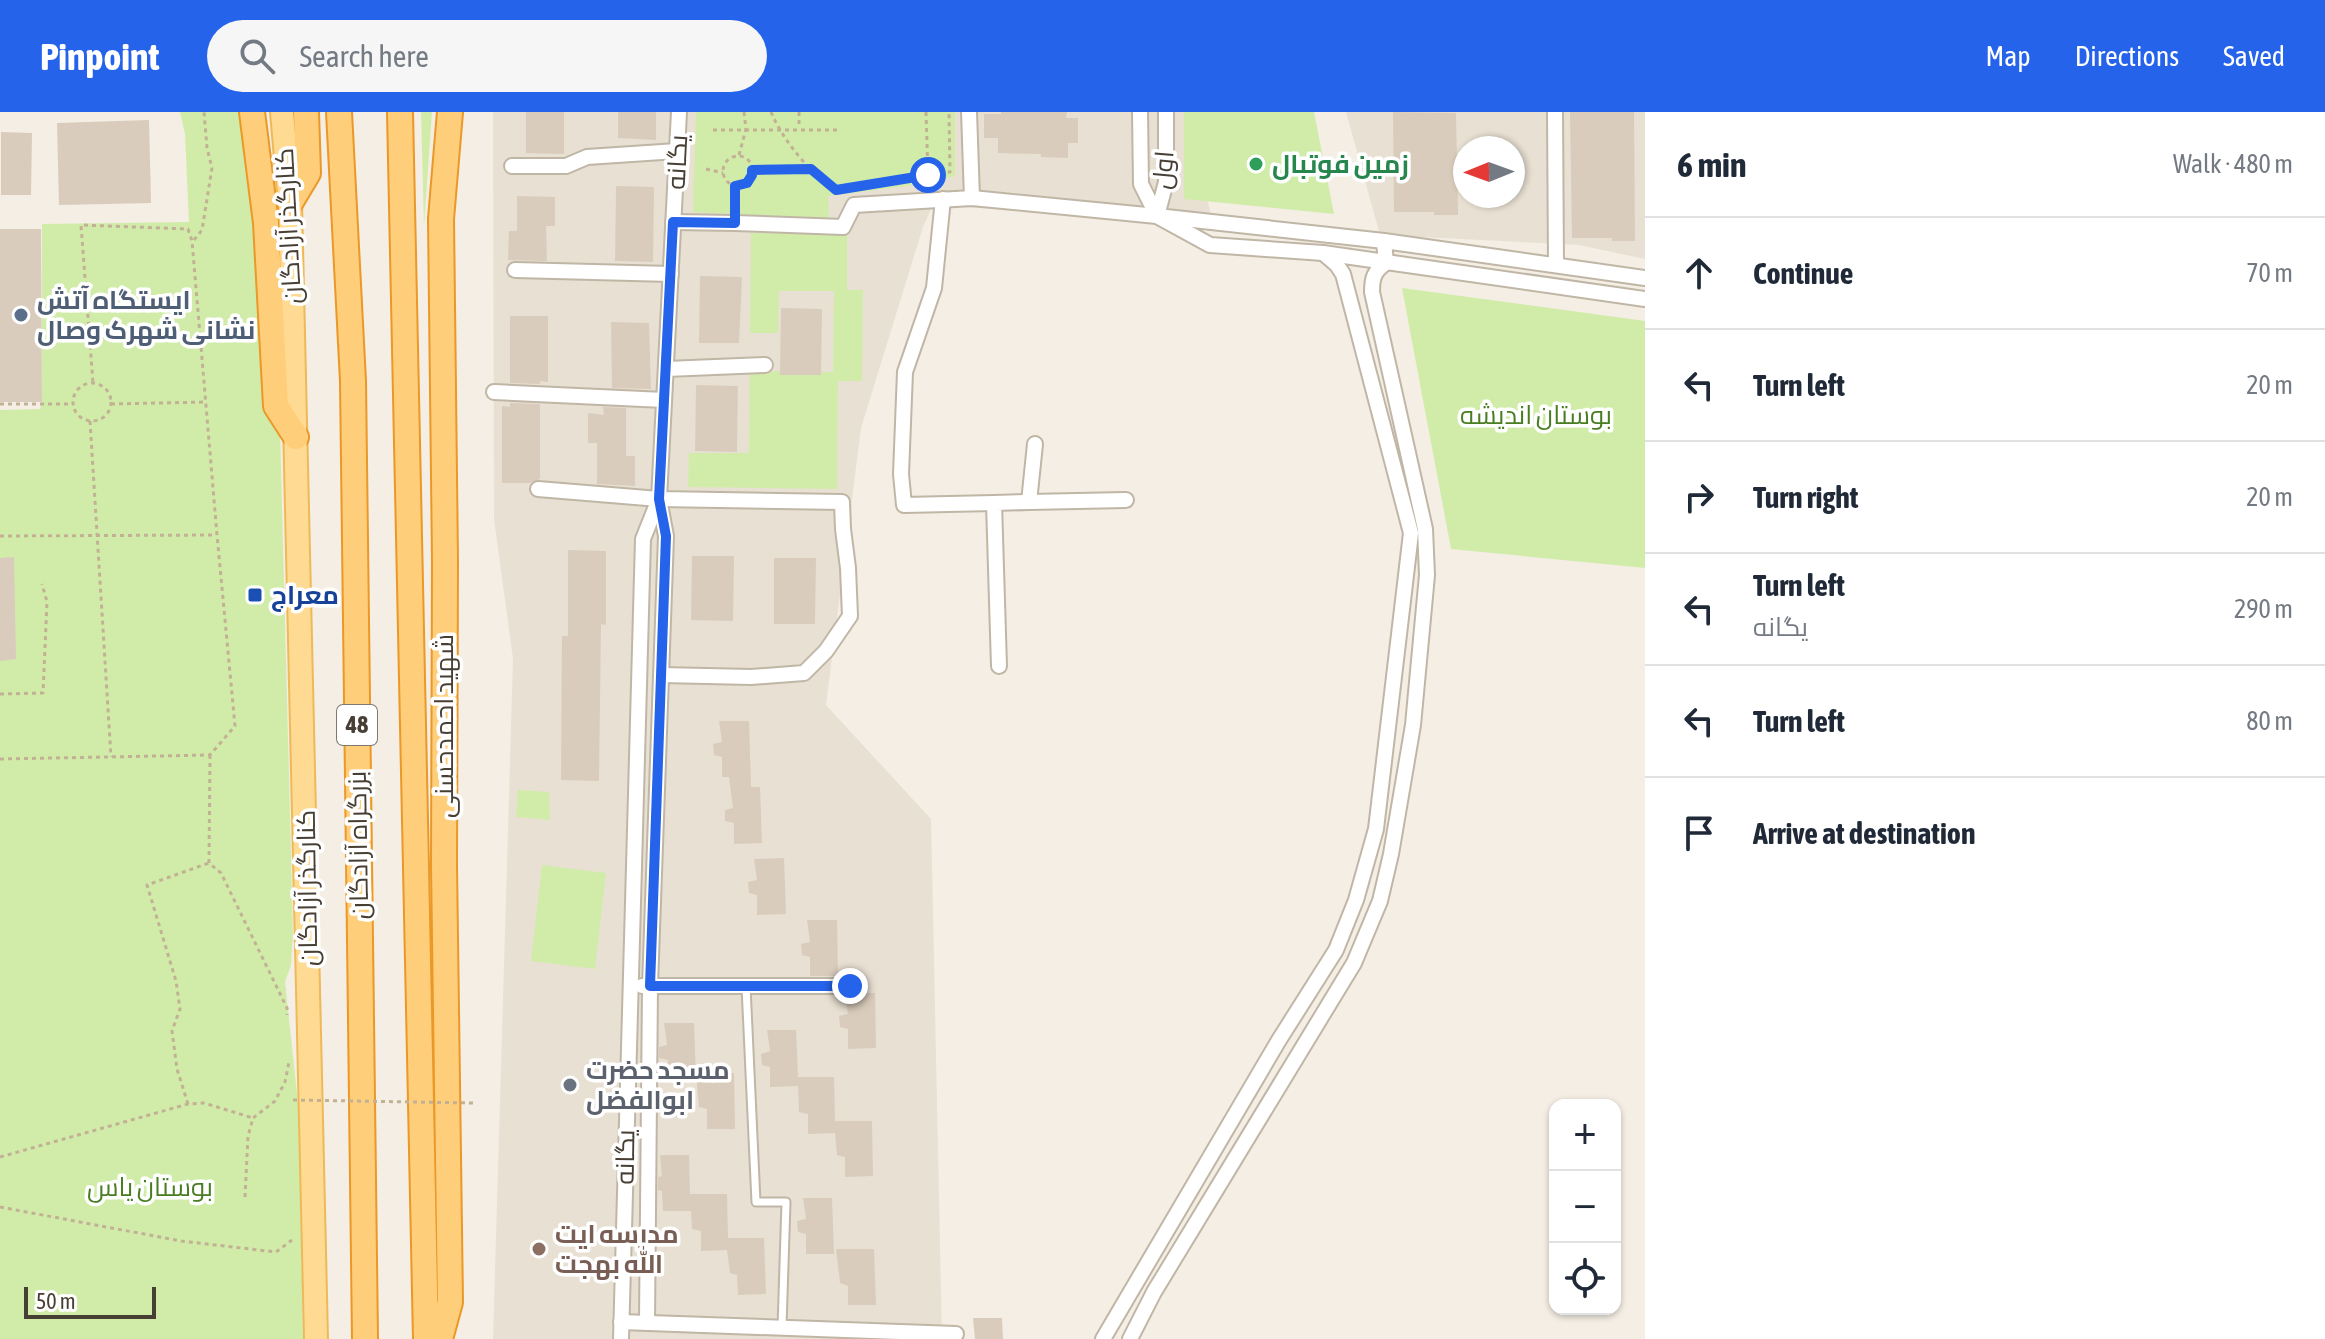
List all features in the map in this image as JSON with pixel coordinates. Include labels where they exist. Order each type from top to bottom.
[{"type":"highway","name":"کنارگذر آزادگان","points":[[252,112],[266,223],[276,406],[296,437]]},
{"type":"highway","points":[[290,203],[308,173],[306,112]]},
{"type":"highway","name":"بزرگراه آزادگان","points":[[339,112],[353,381],[365,1339]]},
{"type":"highway","name":"48","points":[[400,112],[426,1339]]},
{"type":"highway","name":"شهید احمدحسنی","points":[[440,1339],[450,1302],[441,219],[450,112]]},
{"type":"main road","name":"کنارگذر آزادگان","points":[[282,112],[290,203],[316,1339]]},
{"type":"street","name":"یگانه","points":[[647,1322],[650,986],[666,536],[659,499],[679,112]]},
{"type":"street","points":[[969,112],[972,198]]},
{"type":"street","name":"اول","points":[[1140,112],[1141,184],[1157,216]]},
{"type":"street","name":"اول","points":[[1157,216],[1166,182],[1166,112]]},
{"type":"street","points":[[1555,112],[1556,264]]},
{"type":"street","points":[[512,166],[566,166],[587,157],[677,151]]},
{"type":"street","points":[[673,222],[843,227],[854,205],[972,198],[1384,241],[1645,278]]},
{"type":"street","points":[[943,199],[934,288],[905,372],[901,474],[904,505],[1126,500]]},
{"type":"street","points":[[1157,216],[1210,245],[1323,253],[1645,299]]},
{"type":"street","points":[[1384,241],[1386,263]]},
{"type":"street","points":[[1103,1339],[1279,1040],[1336,950],[1356,900],[1376,829],[1411,533],[1343,274],[1323,253]]},
{"type":"street","points":[[1130,1339],[1162,1279],[1354,963],[1383,889],[1413,725],[1427,575],[1425,529],[1372,292],[1376,270],[1386,263]]},
{"type":"street","points":[[515,270],[671,274]]},
{"type":"street","points":[[666,369],[765,365]]},
{"type":"street","points":[[494,392],[664,400]]},
{"type":"street","points":[[1029,502],[1035,444]]},
{"type":"street","points":[[538,489],[659,499],[842,502],[850,616],[826,651],[804,673],[751,677],[661,675]]},
{"type":"street","name":"یگانه","points":[[621,1339],[643,539],[659,499]]},
{"type":"street","points":[[994,503],[999,666]]},
{"type":"street","points":[[630,986],[850,986]]},
{"type":"street","points":[[621,1322],[779,1333],[956,1334]]},
{"type":"lane","points":[[746,986],[756,1202],[786,1202],[779,1333]]},
{"type":"path","points":[[192,241],[202,230],[212,168],[204,112]]},
{"type":"path","points":[[739,156],[746,129],[744,112]]},
{"type":"path","points":[[771,112],[779,128],[811,169],[836,190],[950,172],[949,112]]},
{"type":"path","points":[[799,112],[799,129]]},
{"type":"path","points":[[926,112],[928,175]]},
{"type":"path","points":[[713,130],[838,130]]},
{"type":"path","points":[[739,156],[748,161],[752,175],[747,183],[735,186],[727,181],[723,168],[729,159],[739,156]]},
{"type":"path","points":[[706,169],[723,173]]},
{"type":"path","points":[[752,170],[811,169]]},
{"type":"path","points":[[735,186],[735,223]]},
{"type":"path","points":[[93,383],[81,225],[188,229],[192,241],[235,726],[210,755],[209,863]]},
{"type":"path","points":[[93,383],[105,387],[111,398],[107,415],[90,421],[78,416],[73,404],[76,391],[93,383]]},
{"type":"path","points":[[111,404],[207,402]]},
{"type":"path","points":[[0,404],[73,404]]},
{"type":"path","points":[[90,421],[111,757]]},
{"type":"path","points":[[0,536],[217,535]]},
{"type":"path","points":[[0,694],[43,693],[47,602],[42,584]]},
{"type":"path","points":[[0,759],[210,755]]},
{"type":"path","points":[[209,863],[221,873],[287,1008],[288,1023]]},
{"type":"path","points":[[188,1104],[177,1069],[172,1031],[180,1009],[176,981],[147,885],[209,863]]},
{"type":"path","points":[[245,1197],[248,1136],[253,1118],[275,1101],[285,1082],[290,1053]]},
{"type":"path","points":[[293,1100],[473,1103]]},
{"type":"path","points":[[0,1157],[188,1104],[204,1103],[253,1118]]},
{"type":"path","points":[[0,1207],[181,1241],[276,1252],[295,1238]]},
{"type":"shaded area","points":[[493,112],[1191,112],[1212,223],[933,205],[923,227],[861,428],[826,705],[931,819],[942,1339],[493,1339],[513,659],[494,519]]},
{"type":"shaded area","points":[[1346,112],[1645,112],[1645,259],[1579,245],[1380,235]]},
{"type":"green space","name":"بوستان یاس","points":[[180,112],[248,112],[243,153],[252,217],[266,251],[280,428],[293,933],[291,965],[285,982],[299,1112],[303,1339],[0,1339],[0,410],[40,409],[42,402],[42,224],[189,222],[185,134]]},
{"type":"green space","points":[[421,112],[432,112],[424,226]]},
{"type":"green space","points":[[696,112],[955,112],[955,176],[907,186],[828,196],[829,219],[693,212]]},
{"type":"green space","points":[[1184,112],[1314,112],[1334,214],[1184,199]]},
{"type":"green space","points":[[751,233],[847,234],[847,290],[863,290],[862,381],[838,381],[837,489],[688,487],[689,453],[749,453],[750,371],[833,372],[834,291],[779,291],[778,333],[750,333]]},
{"type":"green space","name":"بوستان اندیشه","points":[[1402,288],[1645,321],[1645,568],[1451,549]]},
{"type":"green space","points":[[518,790],[549,792],[550,820],[516,817]]},
{"type":"green space","points":[[542,865],[606,873],[595,969],[531,961]]},
{"type":"building","points":[[526,112],[564,112],[564,154],[526,153]]},
{"type":"building","points":[[618,112],[656,112],[656,140],[618,138]]},
{"type":"building","points":[[1067,112],[1066,118],[1078,118],[1078,143],[1068,143],[1068,158],[998,153],[998,138],[984,138],[984,114]]},
{"type":"building","points":[[1393,112],[1456,113],[1453,208],[1458,208],[1458,215],[1394,212]]},
{"type":"building","points":[[1570,112],[1634,112],[1635,241],[1572,238]]},
{"type":"building","points":[[149,120],[151,203],[59,205],[57,123]]},
{"type":"building","points":[[1,132],[32,133],[31,195],[1,195]]},
{"type":"building","points":[[616,186],[654,187],[653,262],[615,261]]},
{"type":"building","points":[[517,196],[555,197],[555,226],[546,226],[547,261],[508,260],[509,231],[517,231]]},
{"type":"building","name":"ایستگاه آتش نشانی شهرک وصال","points":[[0,229],[41,229],[42,402],[0,402]]},
{"type":"building","points":[[700,276],[742,277],[739,343],[699,343]]},
{"type":"building","points":[[781,308],[822,309],[821,375],[780,375]]},
{"type":"building","points":[[510,316],[548,316],[548,382],[510,383]]},
{"type":"building","points":[[611,322],[649,323],[651,389],[612,388]]},
{"type":"building","points":[[696,385],[738,386],[737,452],[695,451]]},
{"type":"building","points":[[510,403],[540,404],[540,479],[530,483],[502,483],[502,406],[510,407]]},
{"type":"building","points":[[603,407],[626,408],[626,456],[635,456],[635,486],[597,484],[597,443],[588,443],[588,413],[604,415]]},
{"type":"building","points":[[568,550],[606,551],[606,625],[601,624],[599,781],[561,780],[562,636],[568,636]]},
{"type":"building","points":[[692,556],[734,556],[733,621],[691,620]]},
{"type":"building","points":[[14,557],[16,659],[0,661],[0,558]]},
{"type":"building","points":[[774,558],[816,558],[815,624],[774,624]]},
{"type":"building","points":[[719,721],[749,721],[751,787],[760,787],[762,843],[734,844],[734,823],[725,821],[725,810],[733,808],[729,777],[722,777],[722,757],[714,755],[713,744],[722,742]]},
{"type":"building","points":[[784,858],[786,914],[757,915],[757,895],[749,893],[748,882],[757,880],[754,859]]},
{"type":"building","points":[[807,920],[837,920],[838,976],[810,976],[810,957],[802,955],[801,944],[810,942]]},
{"type":"building","points":[[875,993],[876,1048],[848,1049],[848,1029],[840,1027],[839,1016],[848,1014],[845,996]]},
{"type":"building","points":[[664,1023],[694,1023],[696,1079],[668,1080],[668,1060],[659,1058],[659,1047],[667,1045]]},
{"type":"building","points":[[767,1030],[796,1030],[798,1077],[834,1077],[835,1121],[872,1121],[873,1176],[845,1177],[845,1157],[837,1155],[835,1133],[808,1134],[808,1114],[799,1112],[798,1086],[770,1087],[770,1067],[762,1065],[761,1054],[770,1051]]},
{"type":"building","points":[[696,1073],[734,1073],[735,1129],[707,1129],[707,1109],[699,1107]]},
{"type":"building","points":[[660,1155],[689,1155],[690,1194],[727,1194],[728,1238],[764,1238],[766,1294],[738,1295],[737,1275],[730,1273],[727,1250],[701,1251],[701,1231],[692,1229],[691,1211],[663,1211],[662,1191],[658,1190],[658,1177],[662,1176]]},
{"type":"building","points":[[803,1198],[832,1198],[834,1254],[806,1254],[806,1234],[798,1232],[797,1221],[806,1219]]},
{"type":"building","points":[[836,1249],[874,1249],[876,1305],[848,1305],[848,1286],[840,1283]]},
{"type":"building","points":[[973,1318],[1002,1318],[1003,1339],[975,1339]]},
{"type":"place","name":"زمین فوتبال","points":[[1256,164]]},
{"type":"place","name":"ایستگاه آتش نشانی شهرک وصال","points":[[21,315]]},
{"type":"place","name":"معراج","points":[[255,595]]},
{"type":"place","name":"مسجد حضرت ابوالفضل","points":[[570,1085]]},
{"type":"place","name":"مدرسه ایت الله بهجت","points":[[539,1249]]},
{"type":"route","points":[[850,986],[650,986],[666,536],[659,499],[673,222],[735,223],[735,186],[747,183],[752,170],[811,169],[836,190],[928,175]]}]
